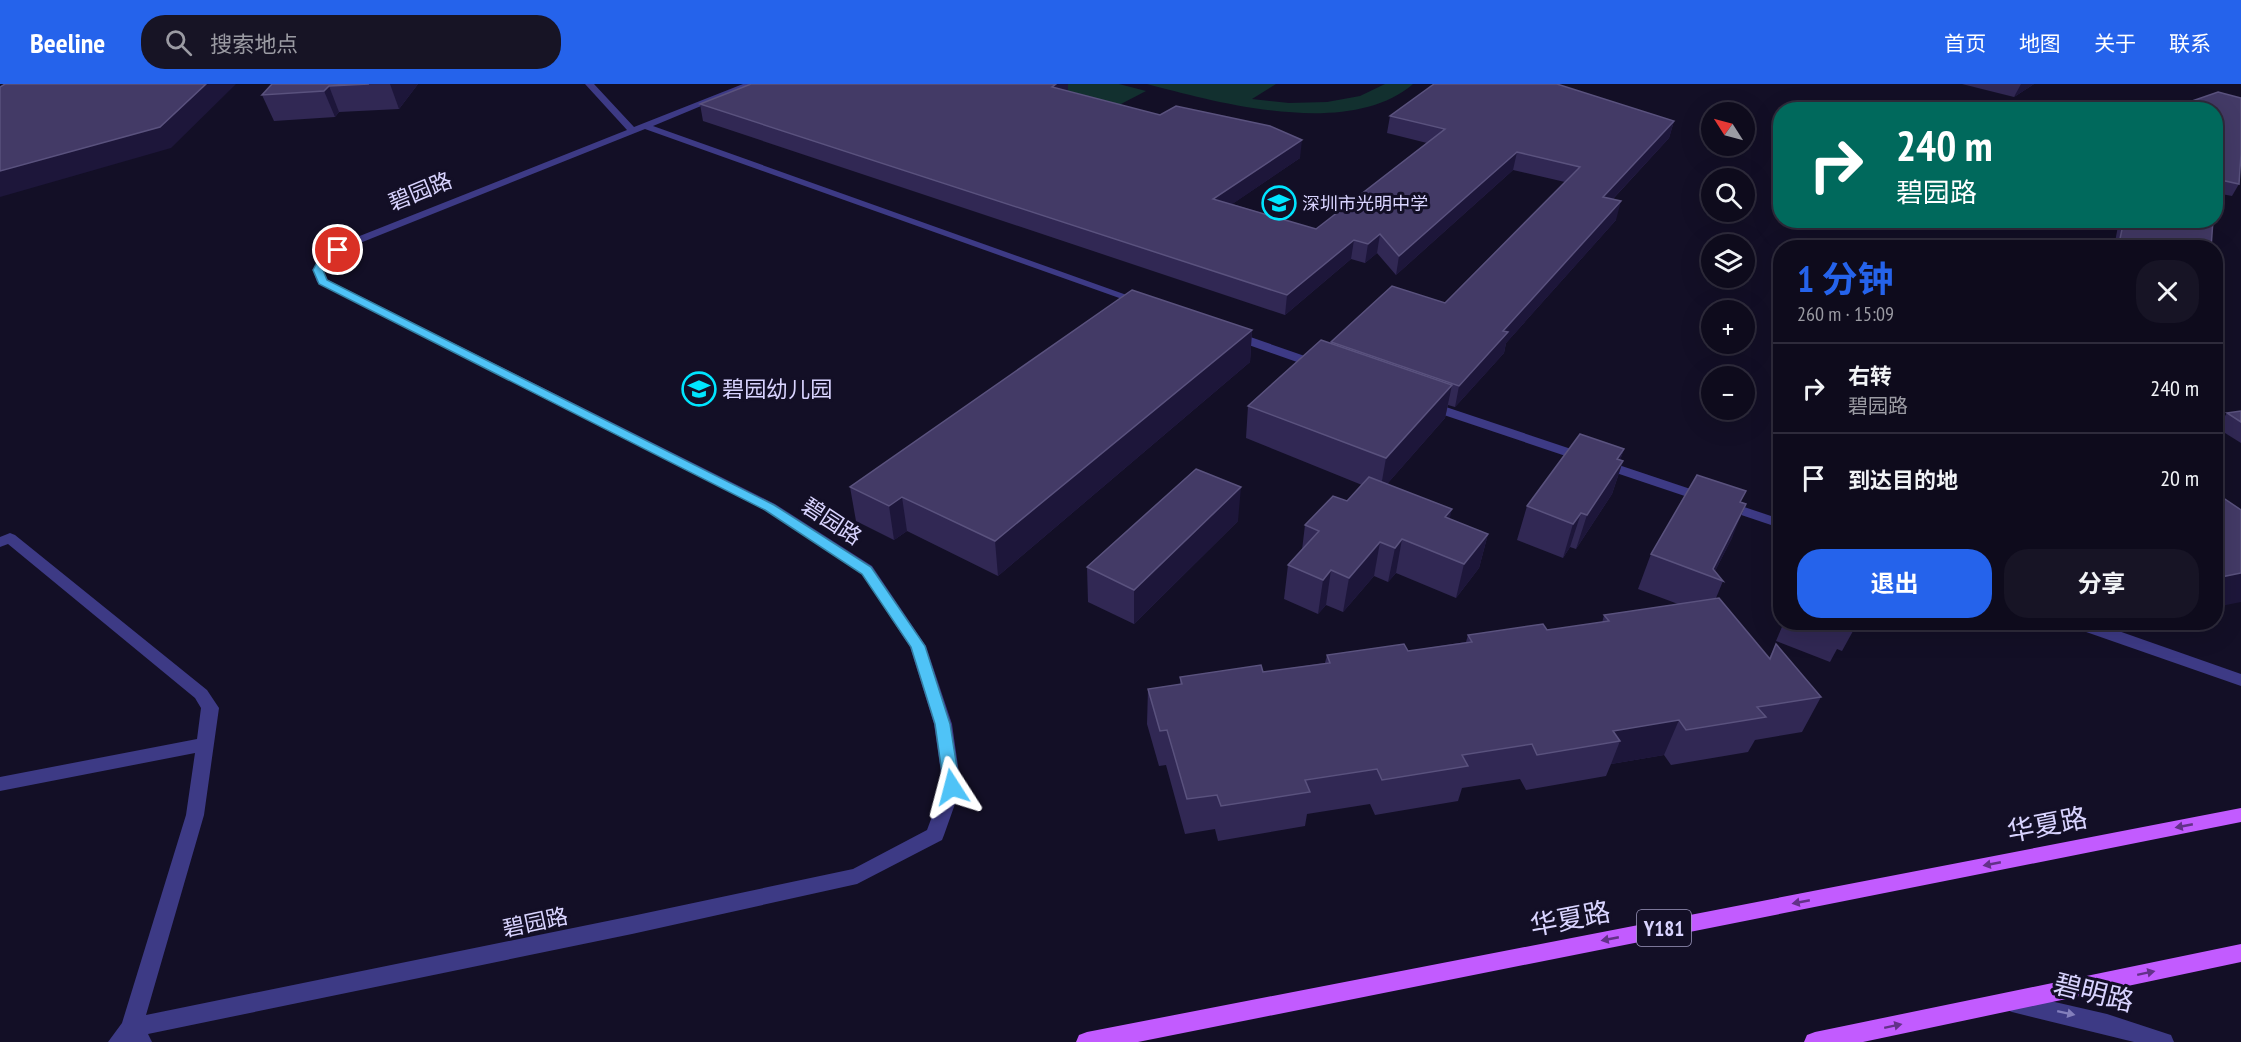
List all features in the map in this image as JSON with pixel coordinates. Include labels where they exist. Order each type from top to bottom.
[{"type":"main road","name":"华夏路","points":[[1087,1042],[2241,815]]},
{"type":"main road","points":[[1815,1042],[2241,953]]},
{"type":"street","points":[[589,84],[639,128],[1153,306]]},
{"type":"street","name":"碧园路","points":[[130,1037],[857,876],[935,836],[952,787],[943,724],[918,646],[867,570],[770,507],[323,282],[318,270],[325,257],[351,243],[750,84]]},
{"type":"street","points":[[1220,331],[1333,371]]},
{"type":"street","points":[[1412,399],[1773,522]]},
{"type":"street","points":[[0,542],[10,538],[201,693],[210,708],[195,815],[130,1037]]},
{"type":"street","points":[[2098,630],[2240,679]]},
{"type":"street","points":[[0,784],[205,744]]},
{"type":"street","name":"碧明路","points":[[2009,1001],[2084,1017],[2163,1042]]},
{"type":"green space","points":[[1055,84],[1119,84],[1146,91],[1119,105],[1050,86]]},
{"type":"green space","points":[[1147,84],[1276,84],[1252,99],[1289,103],[1327,102],[1360,96],[1385,84],[1413,84],[1386,101],[1355,110],[1320,113],[1283,112],[1246,107]]},
{"type":"building","points":[[5,84],[206,84],[160,127],[0,171],[0,87]]},
{"type":"building","points":[[272,84],[369,84],[329,86],[324,91],[262,95]]},
{"type":"building","points":[[751,84],[1056,84],[1052,87],[1160,115],[1176,106],[1270,126],[1302,140],[1213,199],[1316,229],[1445,129],[1390,116],[1434,84],[1557,84],[1674,121],[1603,197],[1621,201],[1503,331],[1508,332],[1459,386],[1331,342],[1392,286],[1445,303],[1580,167],[1517,152],[1399,256],[1380,234],[1368,244],[1354,240],[1287,295],[700,104]]},
{"type":"building","points":[[2218,92],[2241,98],[2239,184],[2223,181],[2223,102],[2189,102]]},
{"type":"building","points":[[2122,228],[2212,228],[2212,240],[2120,240]]},
{"type":"building","points":[[1132,290],[1252,330],[995,541],[902,497],[889,506],[850,487]]},
{"type":"building","points":[[1321,340],[1452,385],[1386,458],[1248,406]]},
{"type":"building","points":[[2241,411],[2241,422],[2227,413]]},
{"type":"building","points":[[1580,434],[1624,449],[1617,459],[1623,461],[1587,515],[1581,513],[1573,524],[1527,506]]},
{"type":"building","points":[[1196,469],[1241,487],[1134,590],[1087,567]]},
{"type":"building","points":[[1697,475],[1746,491],[1740,502],[1746,504],[1713,569],[1723,581],[1651,554]]},
{"type":"building","points":[[1369,477],[1452,509],[1445,517],[1488,534],[1464,564],[1402,539],[1395,548],[1380,542],[1349,578],[1331,570],[1323,580],[1288,565],[1319,531],[1305,525],[1333,496],[1347,501]]},
{"type":"building","points":[[2223,498],[2241,510],[2241,573],[2223,577]]},
{"type":"building","points":[[1719,598],[1770,659],[1776,644],[1821,697],[1757,707],[1766,717],[1686,730],[1679,720],[1613,731],[1620,741],[1537,755],[1532,744],[1462,755],[1468,766],[1382,780],[1377,769],[1305,780],[1310,792],[1221,806],[1217,795],[1187,799],[1167,730],[1160,731],[1148,689],[1182,684],[1180,677],[1261,665],[1263,672],[1330,663],[1327,655],[1404,644],[1408,651],[1472,642],[1468,635],[1543,624],[1547,630],[1609,621],[1604,615]]},
{"type":"place","name":"深圳市光明中学","points":[[1279,203]]},
{"type":"place","name":"碧园幼儿园","points":[[699,389]]},
{"type":"route","points":[[338,250],[325,257],[318,270],[323,282],[770,507],[867,570],[918,646],[943,724],[952,787]]}]
